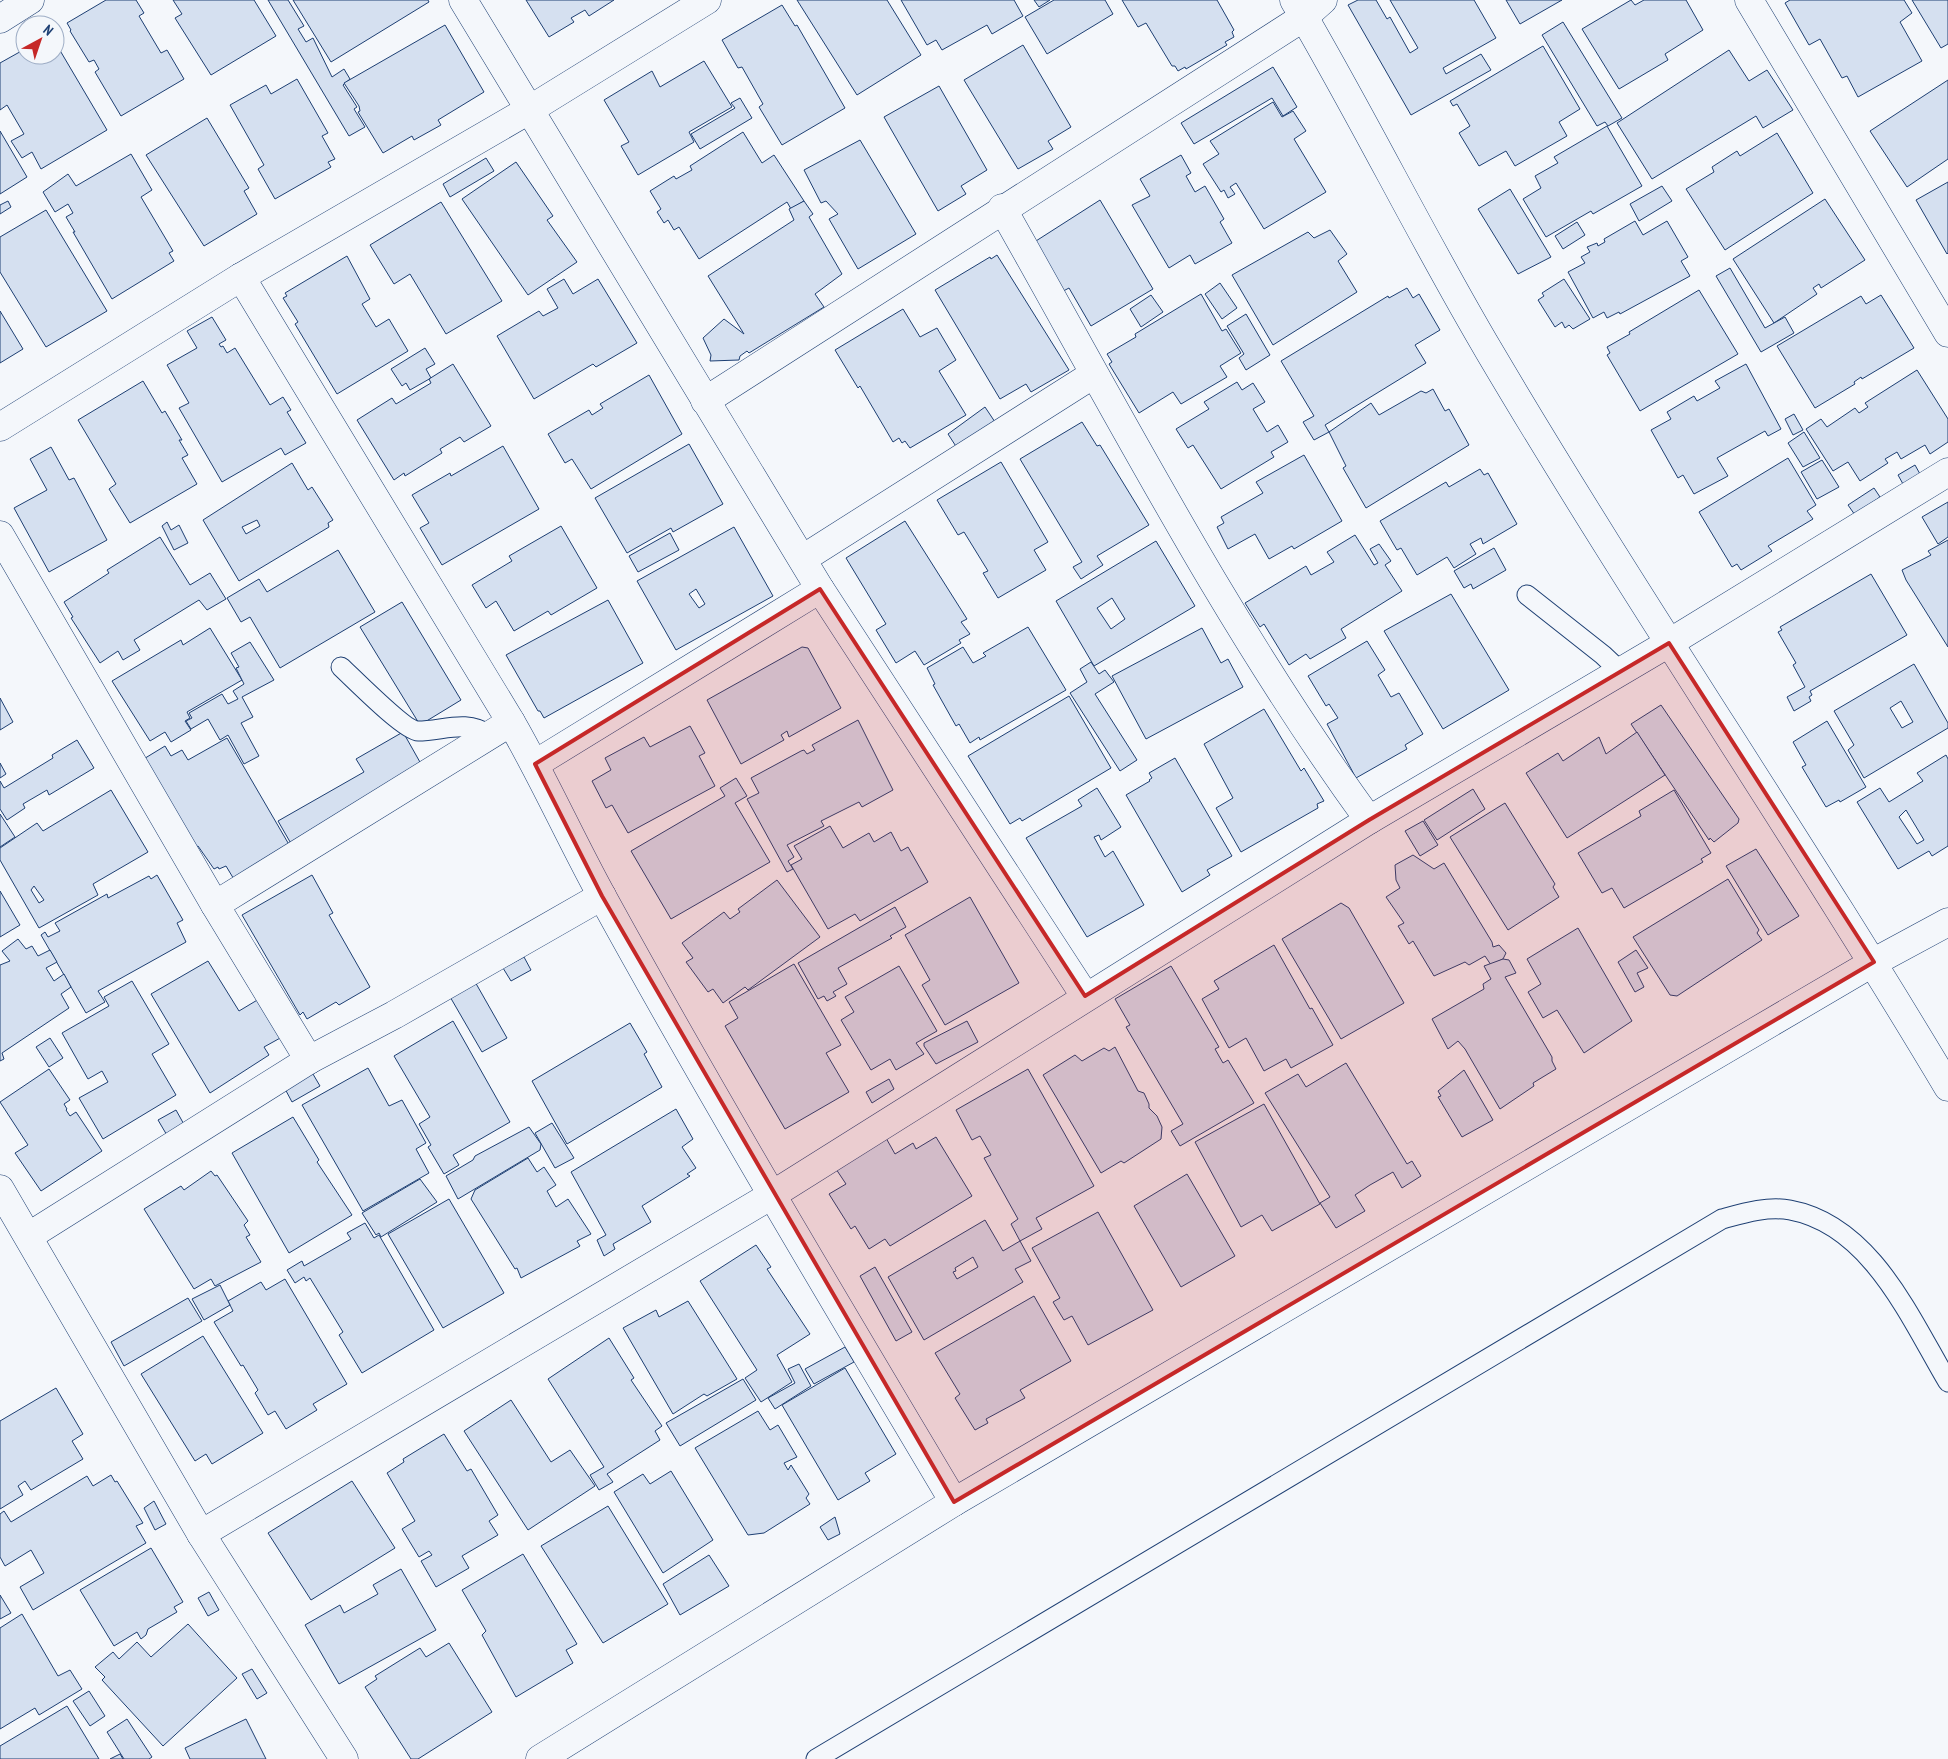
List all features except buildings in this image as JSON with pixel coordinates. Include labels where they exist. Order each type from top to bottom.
[{"type":"street","points":[[0,19],[30,0]]},
{"type":"street","points":[[463,0],[705,402],[804,558],[820,588],[1085,996]]},
{"type":"street","points":[[0,427],[241,277],[529,110],[707,0]]},
{"type":"street","points":[[1748,0],[1948,333]]},
{"type":"street","points":[[705,402],[1307,6],[1489,350],[1669,643],[1874,962],[1948,1087]]},
{"type":"street","points":[[1002,208],[1203,566],[1318,751],[1369,820]]},
{"type":"street","points":[[241,277],[500,729],[535,764],[602,896],[772,1195],[954,1502]]},
{"type":"street","points":[[804,558],[1094,374]]},
{"type":"street","points":[[201,1534],[772,1195],[1085,996],[1369,820],[1621,672],[1948,472]]},
{"type":"street","points":[[0,535],[215,905],[309,1060]]},
{"type":"street","points":[[535,764],[820,588]]},
{"type":"street","points":[[215,905],[500,729]]},
{"type":"street","points":[[29,1236],[309,1060],[394,1015],[602,896]]},
{"type":"street","points":[[540,1759],[954,1502],[1874,962],[1948,922]]},
{"type":"street","points":[[0,1189],[201,1534],[344,1759]]},
{"type":"lane","points":[[1527,595],[1621,672]]},
{"type":"lane","points":[[341,667],[398,720],[416,731],[464,726],[481,730],[500,729]]},
{"type":"lane","points":[[816,1759],[1722,1219],[1754,1210],[1789,1210],[1820,1219],[1858,1245],[1887,1282],[1948,1382]]},
{"type":"highlighted area","points":[[820,589],[1085,996],[1369,820],[1669,643],[1874,962],[954,1502],[602,896],[535,764]]}]
